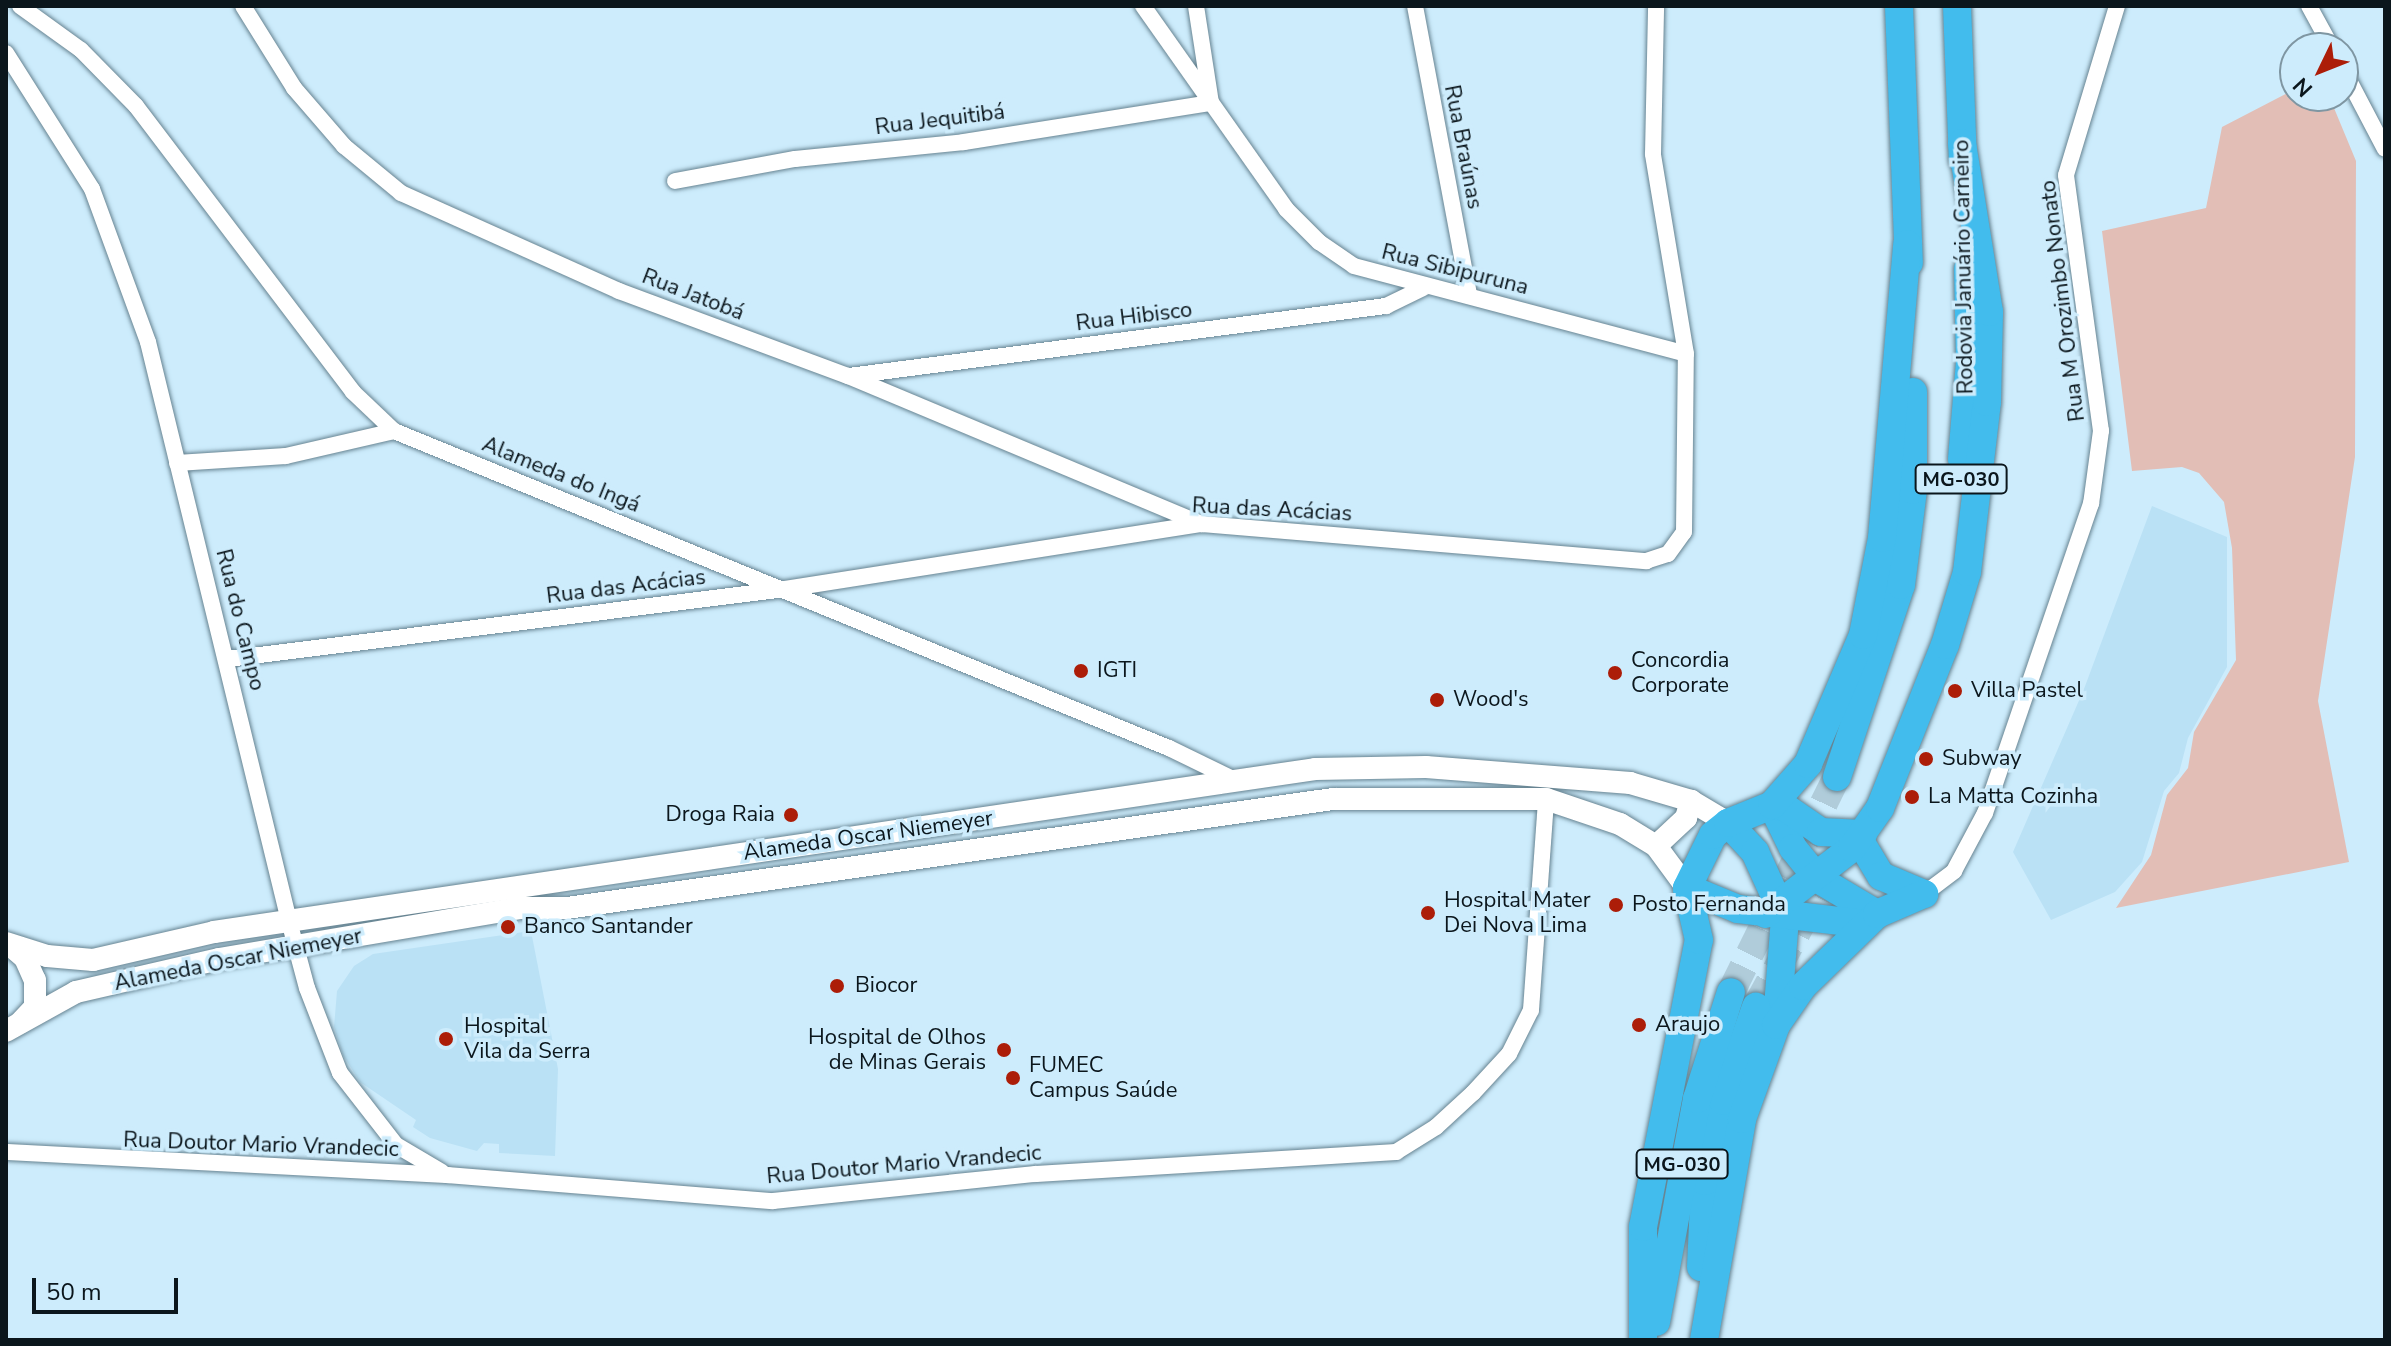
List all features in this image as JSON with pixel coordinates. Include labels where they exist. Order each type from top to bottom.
[{"type":"highway","name":"MG-030","points":[[1837,777],[1901,585],[1913,490],[1914,310],[1907,244],[1899,6]]},
{"type":"highway","name":"Rodovia Januário Carneiro","points":[[1869,801],[1934,638],[1950,569],[1970,361],[1957,6]]},
{"type":"highway","points":[[1777,912],[1862,838],[1909,740],[1967,572],[1987,402],[1989,312],[1962,143]]},
{"type":"highway","points":[[1643,1340],[1643,1227],[1699,940],[1687,888],[1696,860],[1728,823],[1772,805],[1808,764],[1845,685],[1877,582],[1907,244]]},
{"type":"highway","points":[[1772,805],[1786,808],[1821,832],[1862,838]]},
{"type":"highway","points":[[1772,805],[1793,848],[1818,879],[1872,919]]},
{"type":"highway","points":[[1702,1340],[1742,1119],[1766,1016],[1777,912],[1755,852],[1728,823]]},
{"type":"highway","points":[[1862,838],[1874,870],[1872,919]]},
{"type":"highway","points":[[1874,870],[1924,894]]},
{"type":"highway","points":[[1687,888],[1720,904],[1872,919]]},
{"type":"highway","points":[[1766,1016],[1803,986],[1872,919],[1924,894]]},
{"type":"highway","name":"MG-030","points":[[1653,1340],[1684,1157],[1731,992]]},
{"type":"street","name":"Alameda do Ingá","points":[[20,6],[81,50],[136,106],[353,392],[394,431],[785,589],[1237,781]]},
{"type":"street","name":"Rua Jatobá","points":[[243,6],[294,88],[324,123],[401,193],[619,291],[848,376],[1202,524]]},
{"type":"street","name":"Rua Sibipuruna","points":[[1143,6],[1286,209],[1319,242],[1354,266],[1423,288],[1469,295],[1686,354]]},
{"type":"street","points":[[1196,6],[1211,103]]},
{"type":"street","name":"Rua Braúnas","points":[[1415,6],[1469,295]]},
{"type":"street","name":"Rua das Acácias","points":[[228,659],[785,589],[1202,524],[1646,561],[1668,554],[1684,532],[1686,354],[1653,154],[1660,25],[1656,6]]},
{"type":"street","name":"Rua M Orozimbo Nonato","points":[[1924,894],[1954,871],[1985,813],[2091,504],[2101,431],[2066,175],[2117,6]]},
{"type":"street","points":[[2309,6],[2323,32]]},
{"type":"street","name":"Rua do Campo","points":[[6,53],[68,146],[111,234],[148,342],[228,659],[289,921],[340,1073],[396,1145],[447,1175]]},
{"type":"street","points":[[2359,99],[2385,149]]},
{"type":"street","name":"Rua Jequitibá","points":[[675,181],[795,159],[964,142],[1211,103]]},
{"type":"street","name":"Rua Hibisco","points":[[848,376],[1386,306],[1423,288]]},
{"type":"street","points":[[177,463],[286,456],[394,431]]},
{"type":"street","name":"Alameda Oscar Niemeyer","points":[[6,942],[47,956],[93,960],[289,921],[1315,769],[1426,767],[1630,783],[1691,801],[1728,823]]},
{"type":"street","name":"Alameda Oscar Niemeyer","points":[[10,1030],[76,992],[219,959],[521,908],[567,908],[1333,799],[1546,799],[1620,824],[1656,846],[1687,888]]},
{"type":"street","name":"Rua Doutor Mario Vrandecic","points":[[6,1152],[447,1175],[773,1201],[1036,1174],[1396,1152],[1436,1127],[1473,1093],[1509,1054],[1531,1010],[1546,799]]},
{"type":"street","points":[[1656,846],[1686,818],[1691,801]]},
{"type":"street","points":[[652,894],[654,866]]},
{"type":"street","points":[[6,942],[25,958],[36,990],[35,1007],[10,1030]]},
{"type":"shaded area","points":[[2279,97],[2279,112],[2336,112],[2356,161],[2355,457],[2318,701],[2349,862],[2116,908],[2151,855],[2167,795],[2188,768],[2194,732],[2236,660],[2232,548],[2224,502],[2199,473],[2182,467],[2132,471],[2102,231],[2206,208],[2222,127]]},
{"type":"shaded area","points":[[2152,506],[2227,537],[2227,667],[2188,738],[2179,773],[2164,791],[2142,862],[2115,892],[2051,920],[2013,852],[2084,689]]},
{"type":"shaded area","name":"Hospital Vila da Serra","points":[[531,931],[558,1069],[555,1156],[499,1153],[499,1144],[484,1143],[477,1151],[430,1138],[413,1127],[416,1120],[360,1082],[343,1055],[334,1027],[337,991],[354,966],[373,954]]},
{"type":"tunnel","points":[[1731,992],[1837,777]]},
{"type":"tunnel","points":[[1756,1007],[1835,863]]},
{"type":"place","name":"IGTI","points":[[1081,671]]},
{"type":"place","name":"Concordia Corporate","points":[[1615,673]]},
{"type":"place","name":"Villa Pastel","points":[[1955,691]]},
{"type":"place","name":"Wood's","points":[[1437,700]]},
{"type":"place","name":"Subway","points":[[1926,759]]},
{"type":"place","name":"La Matta Cozinha","points":[[1912,797]]},
{"type":"place","name":"Droga Raia","points":[[791,815]]},
{"type":"place","name":"Posto Fernanda","points":[[1616,905]]},
{"type":"place","name":"Hospital Mater Dei Nova Lima","points":[[1428,913]]},
{"type":"place","name":"Banco Santander","points":[[508,927]]},
{"type":"place","name":"Biocor","points":[[837,986]]},
{"type":"place","name":"Araujo","points":[[1639,1025]]},
{"type":"place","name":"Hospital Vila da Serra","points":[[446,1039]]},
{"type":"place","name":"Hospital de Olhos de Minas Gerais","points":[[1004,1050]]},
{"type":"place","name":"FUMEC Campus Saúde","points":[[1013,1078]]}]
